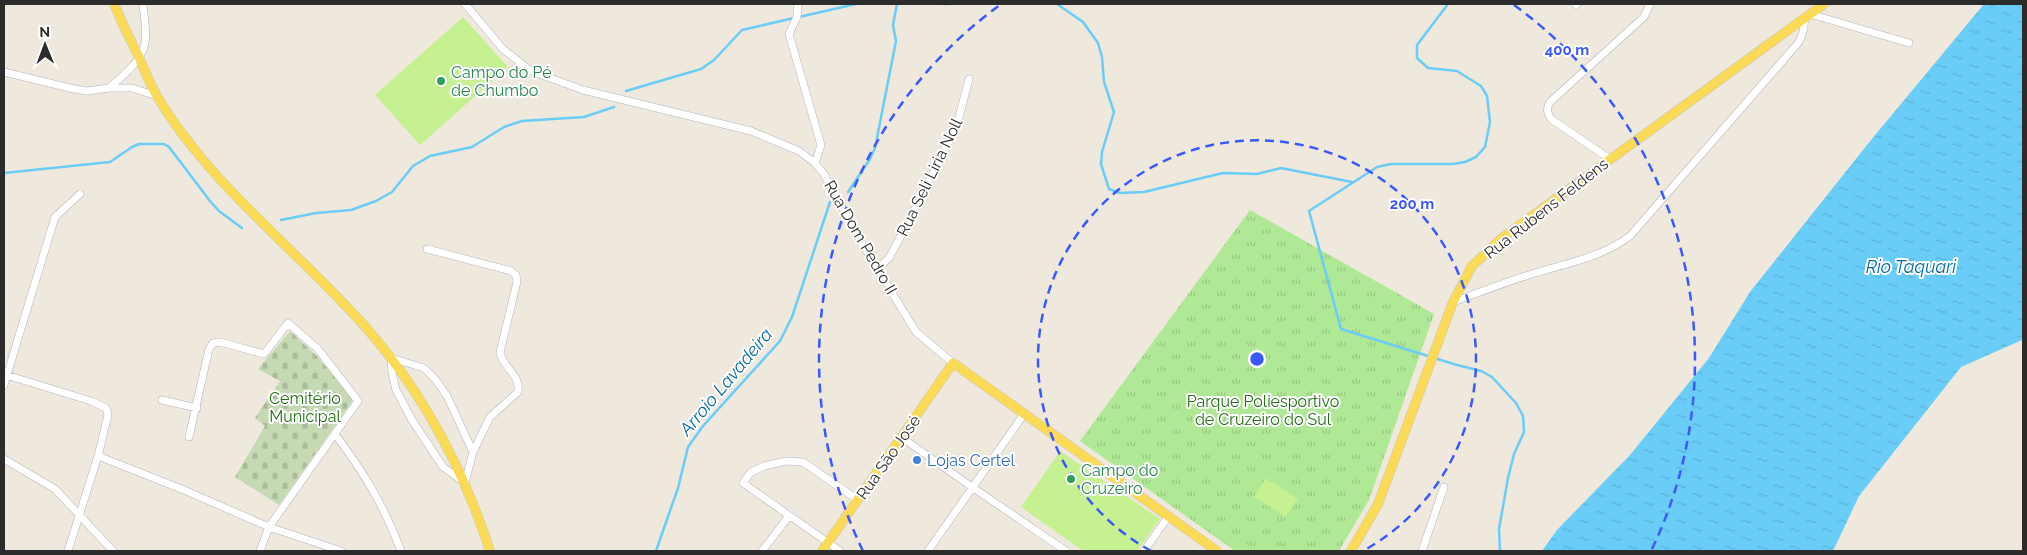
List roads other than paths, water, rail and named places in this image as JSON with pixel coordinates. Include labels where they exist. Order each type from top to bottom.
[{"type":"main road","points":[[114,4],[157,96],[181,131],[246,207],[342,302],[391,358],[432,421],[466,483],[490,551]]},
{"type":"main road","name":"Rua Rubens Feldens","points":[[1351,551],[1378,504],[1453,302],[1472,266],[1502,238],[1808,16],[1821,4]]},
{"type":"main road","name":"Rua Dom Pedro II","points":[[954,363],[1217,551]]},
{"type":"main road","name":"Rua São José","points":[[822,551],[954,363]]},
{"type":"street","points":[[109,88],[121,78],[139,57],[145,41],[143,4]]},
{"type":"street","name":"Rua Dom Pedro II","points":[[466,4],[503,49],[531,70],[583,90],[751,130],[799,151],[814,162],[824,174],[861,242],[916,332],[954,363]]},
{"type":"street","points":[[798,4],[797,17],[789,34],[821,145],[814,162]]},
{"type":"street","points":[[1610,159],[1551,119],[1546,107],[1644,17],[1650,4]]},
{"type":"street","points":[[1453,302],[1594,255],[1615,247],[1630,236],[1799,42],[1808,16],[1910,43]]},
{"type":"street","points":[[4,72],[74,89],[87,91],[109,88],[132,88],[157,96]]},
{"type":"street","name":"Rua Seli Liria Noll","points":[[878,268],[889,258],[957,125],[969,79]]},
{"type":"street","points":[[4,384],[55,218],[80,194]]},
{"type":"street","points":[[427,249],[511,271],[516,275],[517,282],[500,352],[503,362],[518,380],[518,392],[490,417],[473,452],[466,483],[443,468],[412,420],[396,390],[391,358],[424,368],[435,379],[453,406],[473,452]]},
{"type":"street","points":[[189,437],[209,349],[213,343],[220,342],[264,354],[288,322],[318,349],[358,401],[269,527],[260,551]]},
{"type":"street","points":[[6,375],[91,401],[106,408],[108,414],[98,456],[68,551]]},
{"type":"street","points":[[162,400],[197,408]]},
{"type":"street","points":[[928,551],[1024,414]]},
{"type":"street","points":[[335,434],[362,470],[381,502],[402,551]]},
{"type":"street","points":[[901,437],[972,488],[1066,551]]},
{"type":"street","points":[[98,456],[184,490],[269,527],[341,551]]},
{"type":"street","points":[[4,459],[55,489],[113,551]]},
{"type":"street","points":[[840,551],[742,483],[750,472],[764,466],[786,461],[803,462],[858,500]]},
{"type":"street","points":[[1422,551],[1444,487]]},
{"type":"street","points":[[762,551],[789,516]]},
{"type":"street","points":[[1144,551],[1168,517]]},
{"type":"water","name":"Rio Taquari","points":[[1984,4],[2023,4],[2022,340],[1961,367],[1859,496],[1833,551],[1542,551],[1557,530],[1630,455],[1709,358],[1750,292],[1871,140]]},
{"type":"waterway","points":[[799,17],[856,4]]},
{"type":"waterway","name":"Arroio Lavadeira","points":[[848,192],[875,148],[896,41],[893,25],[897,4]]},
{"type":"waterway","name":"Arroio Lavadeira","points":[[943,4],[948,4]]},
{"type":"waterway","name":"Arroio Lavadeira","points":[[1057,4],[1083,22],[1098,43],[1102,57],[1104,82],[1114,112],[1102,152],[1101,164],[1109,189],[1120,193],[1144,192],[1223,173],[1257,174],[1281,168],[1352,182]]},
{"type":"waterway","points":[[1448,4],[1417,45],[1417,58],[1428,68],[1457,71],[1481,86],[1487,96],[1490,122],[1485,147],[1476,157],[1465,162],[1453,164],[1391,164],[1377,167],[1309,211],[1341,329],[1481,371],[1492,377],[1516,403],[1523,416],[1524,432],[1514,454],[1508,478],[1499,529],[1500,551]]},
{"type":"waterway","points":[[626,91],[701,69],[714,60],[742,30],[794,18]]},
{"type":"waterway","points":[[281,220],[316,213],[351,210],[376,201],[392,192],[413,166],[430,156],[472,147],[504,127],[522,121],[584,117],[614,107]]},
{"type":"waterway","points":[[4,173],[110,162],[139,144],[164,144],[169,147],[219,211],[242,228]]},
{"type":"waterway","name":"Arroio Lavadeira","points":[[656,551],[678,488],[688,447],[703,426],[780,341],[792,317],[830,202]]},
{"type":"place","name":"Campo do Pé de Chumbo","points":[[441,81]]},
{"type":"place","name":"Lojas Certel","points":[[917,460]]},
{"type":"place","name":"Campo do Cruzeiro","points":[[1071,479]]},
{"type":"park label","name":"Cemitério Municipal","points":[[305,407]]},
{"type":"park label","name":"Parque Poliesportivo de Cruzeiro do Sul","points":[[1263,410]]}]
